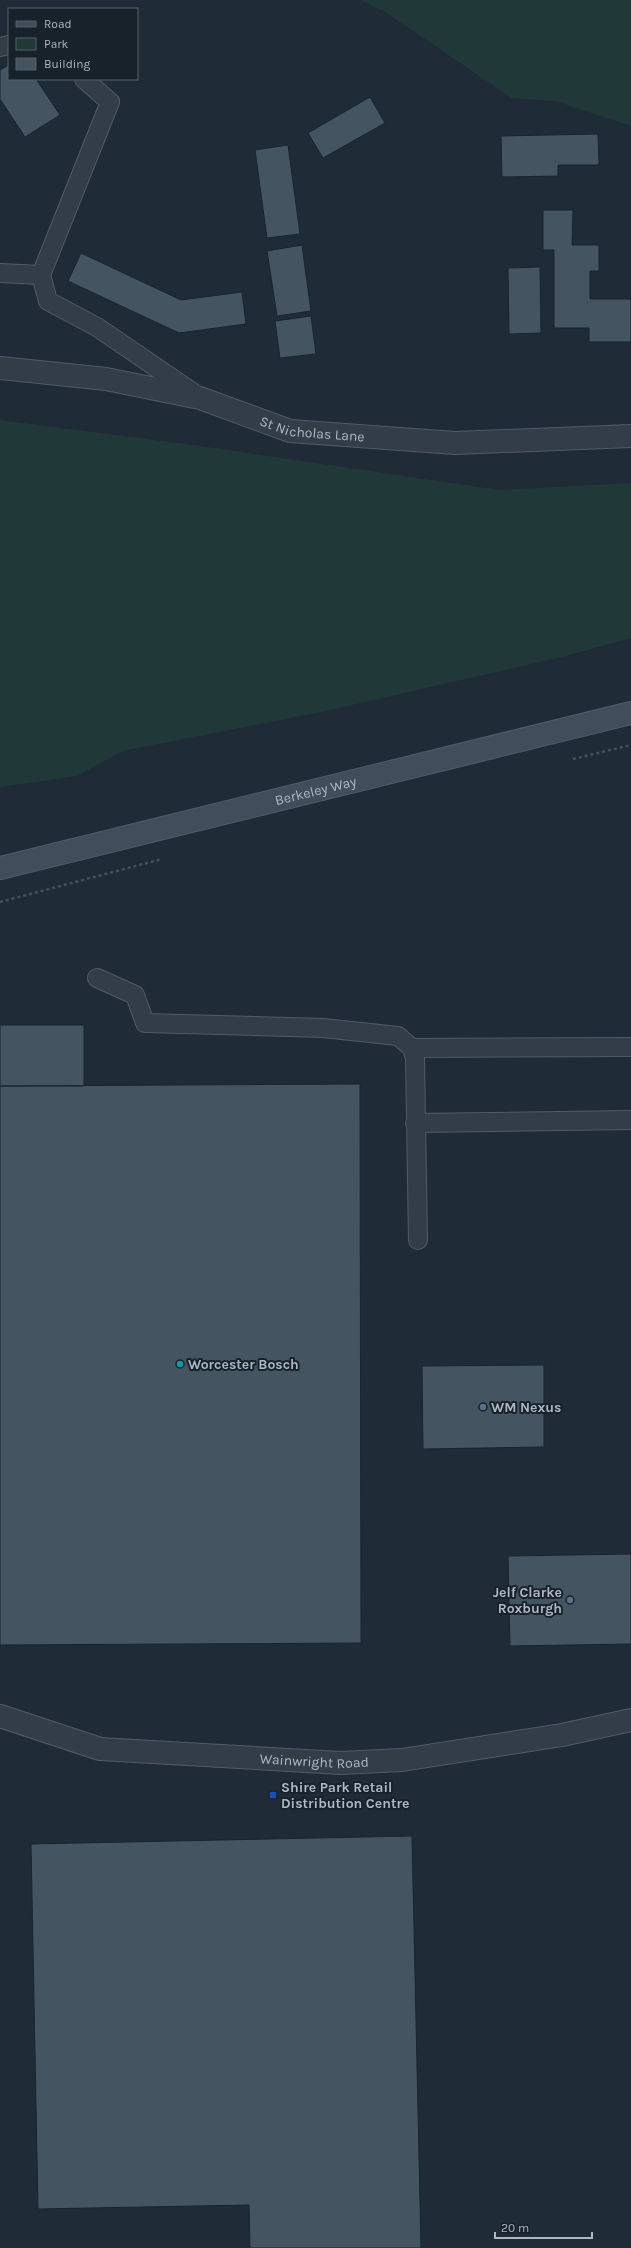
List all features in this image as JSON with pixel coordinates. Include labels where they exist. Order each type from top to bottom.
[{"type":"main road","name":"Berkeley Way","points":[[0,868],[631,713]]},
{"type":"street","name":"St Nicholas Lane","points":[[0,368],[106,379],[200,398],[290,431],[455,443],[631,436]]},
{"type":"street","name":"Wainwright Road","points":[[0,1716],[100,1749],[340,1763],[402,1760],[562,1735],[631,1720]]},
{"type":"lane","points":[[85,80],[110,102],[41,275],[48,301],[97,327],[200,398]]},
{"type":"lane","points":[[0,273],[41,275]]},
{"type":"lane","points":[[97,978],[135,995],[145,1023],[323,1028],[398,1036],[412,1048],[415,1058],[418,1240]]},
{"type":"lane","points":[[412,1048],[631,1047]]},
{"type":"lane","points":[[415,1123],[631,1120]]},
{"type":"path","points":[[570,760],[631,745]]},
{"type":"path","points":[[0,902],[170,858]]},
{"type":"green space","points":[[361,0],[631,0],[631,126],[555,101],[512,98],[385,12]]},
{"type":"green space","points":[[0,420],[200,446],[499,490],[631,483],[631,638],[562,657],[321,712],[122,751],[77,776],[0,787]]},
{"type":"building","points":[[8,66],[8,80],[37,80],[60,115],[25,137],[0,99],[0,70]]},
{"type":"building","points":[[370,97],[385,123],[323,158],[308,133]]},
{"type":"building","points":[[598,134],[599,165],[558,165],[558,176],[502,177],[501,136]]},
{"type":"building","points":[[288,145],[300,234],[267,238],[255,150]]},
{"type":"building","points":[[543,210],[573,210],[572,245],[599,245],[599,271],[590,271],[590,299],[631,299],[631,342],[589,342],[589,328],[554,328],[554,250],[543,250]]},
{"type":"building","points":[[302,245],[311,311],[277,316],[267,251]]},
{"type":"building","points":[[81,253],[181,300],[242,292],[246,324],[179,333],[68,281]]},
{"type":"building","points":[[540,267],[541,333],[509,334],[508,268]]},
{"type":"building","points":[[311,316],[316,354],[280,358],[275,321]]},
{"type":"building","points":[[0,1025],[84,1025],[84,1086],[0,1086]]},
{"type":"building","name":"Worcester Bosch","points":[[360,1084],[361,1643],[0,1645],[0,1086]]},
{"type":"building","name":"WM Nexus","points":[[544,1365],[544,1447],[423,1449],[422,1366]]},
{"type":"building","name":"Jelf Clarke Roxburgh","points":[[631,1554],[631,1644],[510,1646],[508,1556]]},
{"type":"building","points":[[412,1836],[421,2248],[250,2248],[249,2205],[38,2209],[31,1844]]},
{"type":"place","name":"Worcester Bosch","points":[[180,1364]]},
{"type":"place","name":"WM Nexus","points":[[483,1407]]},
{"type":"place","name":"Jelf Clarke Roxburgh","points":[[570,1600]]},
{"type":"place","name":"Shire Park Retail Distribution Centre","points":[[273,1795]]}]
